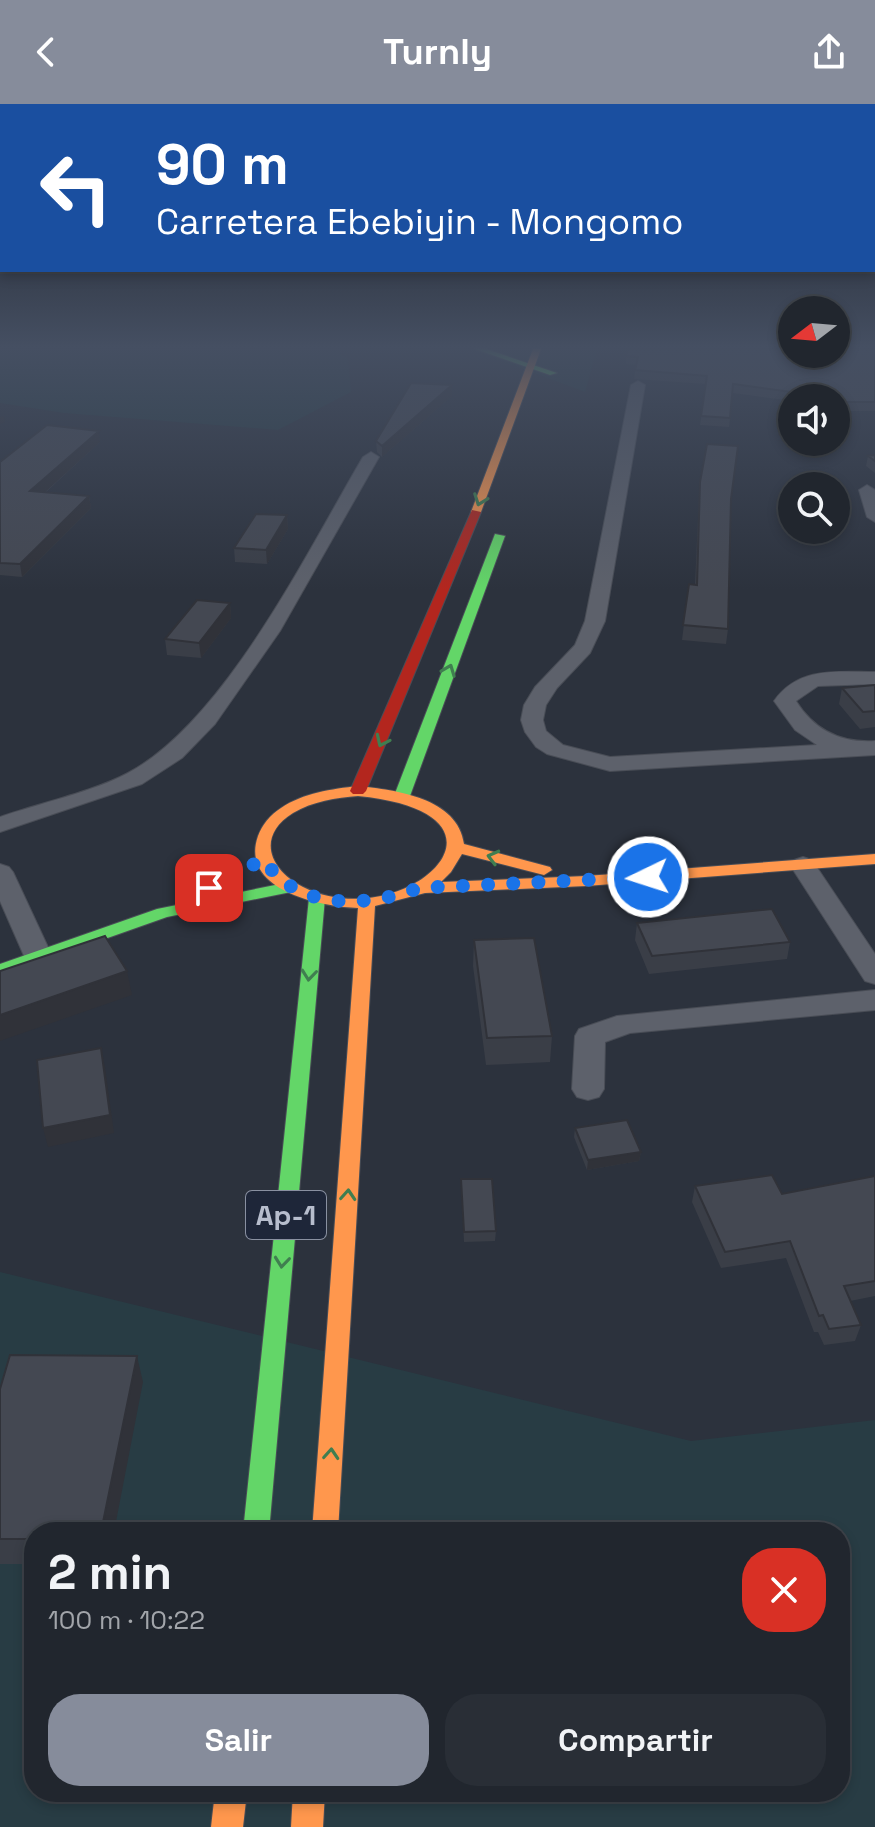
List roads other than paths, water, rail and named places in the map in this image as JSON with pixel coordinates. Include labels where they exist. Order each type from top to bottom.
[{"type":"main road","points":[[358,791],[465,542],[505,429]]},
{"type":"main road","points":[[402,796],[505,516]]},
{"type":"main road","points":[[358,791],[402,796],[436,811],[453,834],[455,847],[450,862],[437,877],[419,888],[395,897],[367,901],[317,898],[290,887],[273,875],[264,859],[262,847],[265,834],[285,812],[318,797],[358,791]]},
{"type":"main road","points":[[455,847],[586,881]]},
{"type":"main road","points":[[243,870],[264,859]]},
{"type":"main road","points":[[419,888],[586,881],[875,859]]},
{"type":"main road","points":[[163,913],[218,883]]},
{"type":"main road","points":[[0,970],[163,913],[290,887]]},
{"type":"main road","name":"Ap-1","points":[[257,1522],[317,898]]},
{"type":"main road","name":"Ap-1","points":[[326,1522],[367,901]]},
{"type":"main road","points":[[227,1827],[230,1802]]},
{"type":"main road","points":[[307,1827],[308,1802]]},
{"type":"street","points":[[630,429],[595,621],[585,647],[535,704],[533,724],[542,743],[571,758],[610,764],[875,748]]},
{"type":"street","points":[[0,825],[134,779],[174,753],[207,719],[270,631],[371,457]]},
{"type":"street","points":[[867,490],[875,517]]},
{"type":"street","points":[[849,750],[821,740],[797,722],[785,701],[793,688],[807,680],[875,678]]},
{"type":"street","points":[[803,865],[875,975]]},
{"type":"street","points":[[0,872],[39,958]]},
{"type":"street","points":[[588,1089],[590,1036],[627,1023],[875,1000]]}]
